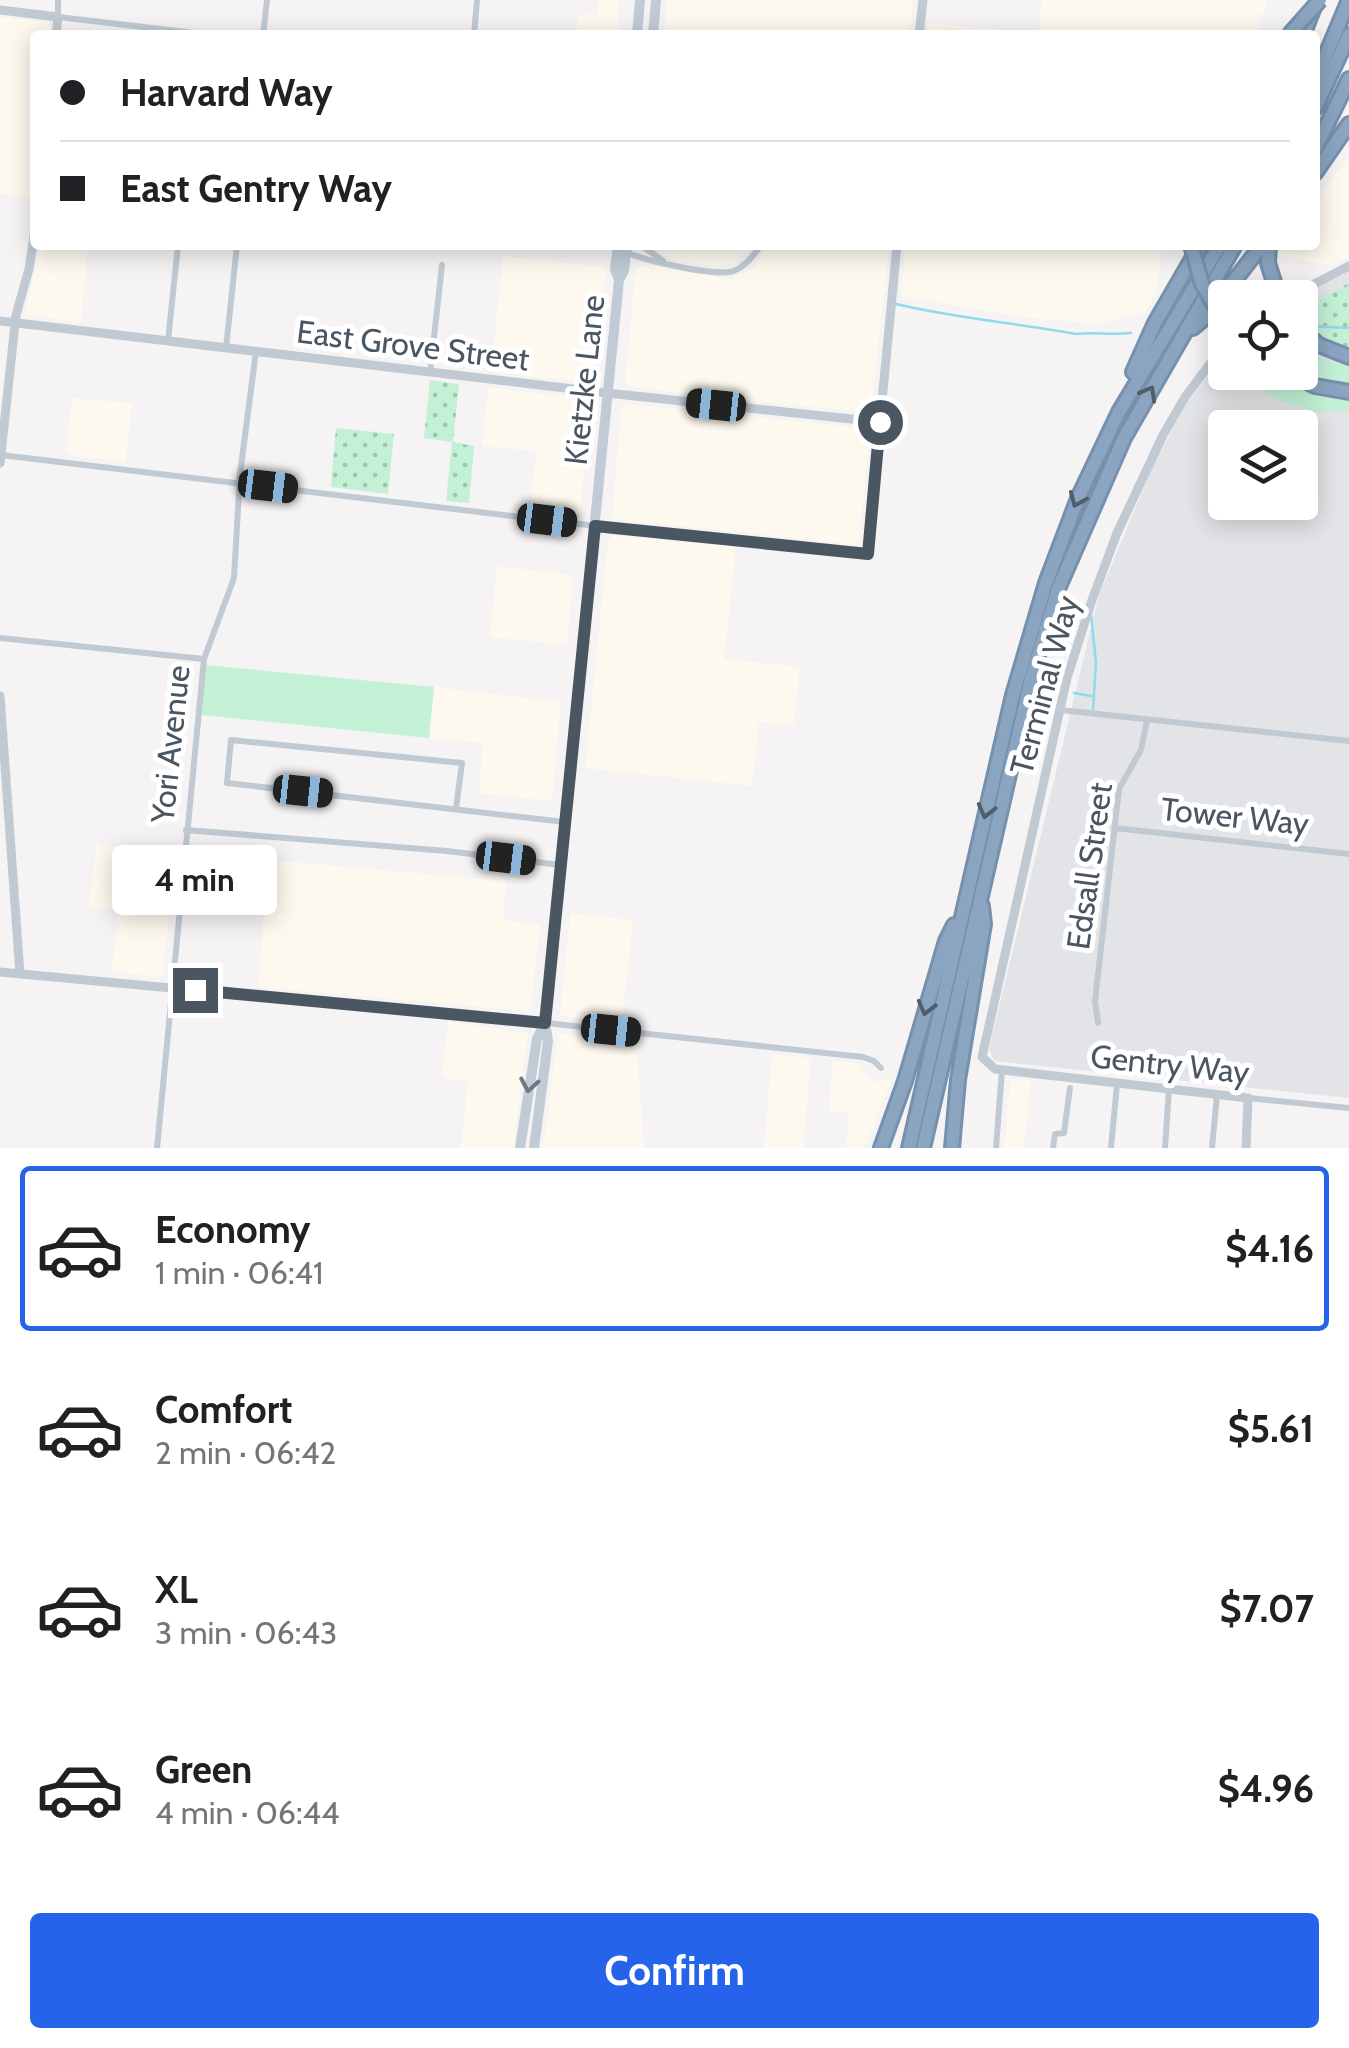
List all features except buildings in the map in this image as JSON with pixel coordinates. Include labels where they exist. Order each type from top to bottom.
[{"type":"highway","points":[[1293,30],[1318,0]]},
{"type":"highway","points":[[1305,30],[1318,0]]},
{"type":"highway","points":[[1320,70],[1349,0]]},
{"type":"highway","points":[[1320,97],[1349,35]]},
{"type":"highway","points":[[1320,139],[1349,79]]},
{"type":"highway","points":[[1320,166],[1349,124]]},
{"type":"highway","points":[[1192,250],[1208,294]]},
{"type":"highway","points":[[910,1148],[962,910],[1032,626],[1070,518],[1155,324],[1197,250]]},
{"type":"highway","points":[[1119,412],[1217,250]]},
{"type":"highway","points":[[924,1148],[1034,668],[1066,565],[1124,438],[1232,250]]},
{"type":"highway","points":[[1184,336],[1206,317],[1262,250]]},
{"type":"highway","points":[[1267,250],[1273,280]]},
{"type":"highway","points":[[1318,340],[1343,355]]},
{"type":"highway","points":[[1318,387],[1347,392]]},
{"type":"highway","points":[[952,1148],[958,1080],[984,924],[981,898]]},
{"type":"highway","points":[[880,1148],[906,1080],[946,941],[962,910]]},
{"type":"main road","points":[[637,30],[640,0]]},
{"type":"main road","points":[[654,30],[656,0]]},
{"type":"main road","name":"Kietzke Lane","points":[[534,1148],[548,1041],[545,1023],[560,865],[619,280],[624,271],[623,250]]},
{"type":"main road","name":"Kietzke Lane","points":[[520,1148],[537,1039],[545,1023]]},
{"type":"street","points":[[57,30],[58,0]]},
{"type":"street","points":[[264,30],[267,0]]},
{"type":"street","points":[[474,30],[477,0]]},
{"type":"street","points":[[920,30],[923,0]]},
{"type":"street","points":[[0,10],[169,30]]},
{"type":"street","points":[[0,463],[15,322],[31,250]]},
{"type":"street","points":[[168,341],[177,250]]},
{"type":"street","points":[[226,348],[237,250]]},
{"type":"street","points":[[631,250],[663,262],[731,272],[756,250]]},
{"type":"street","points":[[647,250],[663,262]]},
{"type":"street","points":[[1,454],[595,526],[868,554],[897,250]]},
{"type":"street","points":[[430,373],[442,265]]},
{"type":"street","points":[[1318,282],[1349,266]]},
{"type":"street","name":"East Grove Street","points":[[0,321],[880,422]]},
{"type":"street","name":"Yori Avenue","points":[[157,1148],[204,659],[234,578],[245,418],[252,396],[256,352]]},
{"type":"street","name":"Terminal Way","points":[[987,1065],[982,1050],[1067,678],[1092,600],[1144,470],[1185,397],[1208,367]]},
{"type":"street","points":[[0,638],[204,659]]},
{"type":"street","points":[[0,696],[20,974]]},
{"type":"street","points":[[1061,710],[1349,742]]},
{"type":"street","name":"Edsall Street","points":[[1098,1023],[1095,1001],[1119,788],[1142,750],[1147,720]]},
{"type":"street","points":[[456,808],[462,763],[231,740],[227,783],[565,822]]},
{"type":"street","name":"Tower Way","points":[[1115,828],[1349,854]]},
{"type":"street","points":[[186,830],[447,851],[560,865]]},
{"type":"street","points":[[0,972],[863,1057],[881,1068]]},
{"type":"street","name":"Gentry Way","points":[[987,1065],[1117,1084],[1349,1108]]},
{"type":"street","points":[[996,1148],[1002,1070]]},
{"type":"street","points":[[1111,1148],[1117,1084]]},
{"type":"street","points":[[1054,1148],[1055,1134],[1064,1133],[1066,1126],[1070,1088]]},
{"type":"street","points":[[1164,1148],[1169,1090]]},
{"type":"street","points":[[1212,1148],[1218,1094]]},
{"type":"street","points":[[1246,1148],[1248,1098]]},
{"type":"shaded area","points":[[599,0],[619,0],[620,30],[576,30],[578,13],[597,14]]},
{"type":"shaded area","points":[[667,0],[913,0],[910,30],[664,30]]},
{"type":"shaded area","points":[[1042,0],[1268,0],[1257,30],[1038,30]]},
{"type":"shaded area","points":[[0,17],[44,22],[50,30],[30,30],[30,198],[0,194]]},
{"type":"shaded area","points":[[928,23],[1005,30],[927,30]]},
{"type":"shaded area","points":[[1349,156],[1349,257],[1333,265],[1276,257],[1280,250],[1320,250],[1320,197]]},
{"type":"shaded area","points":[[39,250],[88,250],[81,323],[25,314]]},
{"type":"shaded area","points":[[656,250],[748,250],[733,264],[712,266],[672,260]]},
{"type":"shaded area","points":[[766,250],[888,250],[871,412],[627,386],[636,267],[650,265],[733,279],[753,268]]},
{"type":"shaded area","points":[[906,250],[1161,250],[1157,289],[1146,312],[1096,324],[1021,317],[901,296]]},
{"type":"shaded area","points":[[503,256],[606,267],[595,376],[591,383],[491,372]]},
{"type":"shaded area","points":[[1349,271],[1349,1098],[994,1061],[989,1049],[1099,595],[1155,461],[1186,404],[1208,376],[1208,390],[1318,390],[1318,287]]},
{"type":"shaded area","points":[[488,387],[589,400],[579,515],[530,511],[536,451],[482,446]]},
{"type":"shaded area","points":[[72,398],[132,403],[126,463],[66,454]]},
{"type":"shaded area","points":[[625,404],[866,428],[870,435],[859,540],[852,544],[612,519],[621,408]]},
{"type":"shaded area","points":[[613,535],[736,547],[724,659],[800,667],[794,725],[759,722],[752,786],[585,768],[608,541]]},
{"type":"shaded area","points":[[497,566],[573,575],[567,645],[490,637]]},
{"type":"shaded area","points":[[434,687],[561,702],[552,801],[479,793],[483,743],[429,738]]},
{"type":"shaded area","points":[[96,844],[175,852],[163,975],[159,977],[112,972],[118,910],[89,907]]},
{"type":"shaded area","points":[[268,860],[506,881],[503,920],[540,925],[531,1007],[527,1011],[258,987]]},
{"type":"shaded area","points":[[570,913],[633,920],[622,1023],[560,1016]]},
{"type":"shaded area","points":[[448,1021],[528,1033],[513,1148],[461,1148],[468,1081],[443,1078]]},
{"type":"shaded area","points":[[558,1033],[636,1040],[644,1148],[543,1148]]},
{"type":"shaded area","points":[[772,1054],[811,1058],[803,1148],[764,1148]]},
{"type":"shaded area","points":[[832,1060],[860,1064],[875,1082],[893,1077],[864,1148],[846,1148],[849,1113],[829,1111]]},
{"type":"shaded area","points":[[1011,1079],[1031,1081],[1024,1148],[1004,1148]]},
{"type":"green space","points":[[1349,283],[1349,351],[1318,338],[1318,301]]},
{"type":"green space","points":[[1318,358],[1349,366],[1349,385],[1318,380]]},
{"type":"green space","points":[[430,380],[459,384],[453,442],[474,446],[469,503],[446,501],[452,442],[424,438]]},
{"type":"green space","points":[[1262,390],[1308,390],[1349,397],[1349,411],[1318,412],[1276,399]]},
{"type":"green space","points":[[336,428],[394,434],[388,494],[331,487]]},
{"type":"green space","points":[[206,665],[434,687],[429,738],[201,715]]},
{"type":"waterway","points":[[896,304],[1076,334],[1131,333]]},
{"type":"waterway","points":[[1318,327],[1349,328]]},
{"type":"waterway","points":[[1091,614],[1096,663],[1093,710]]},
{"type":"waterway","points":[[1074,693],[1091,696]]},
{"type":"route","points":[[195,990],[545,1023],[595,526],[868,554],[880,422]]}]
